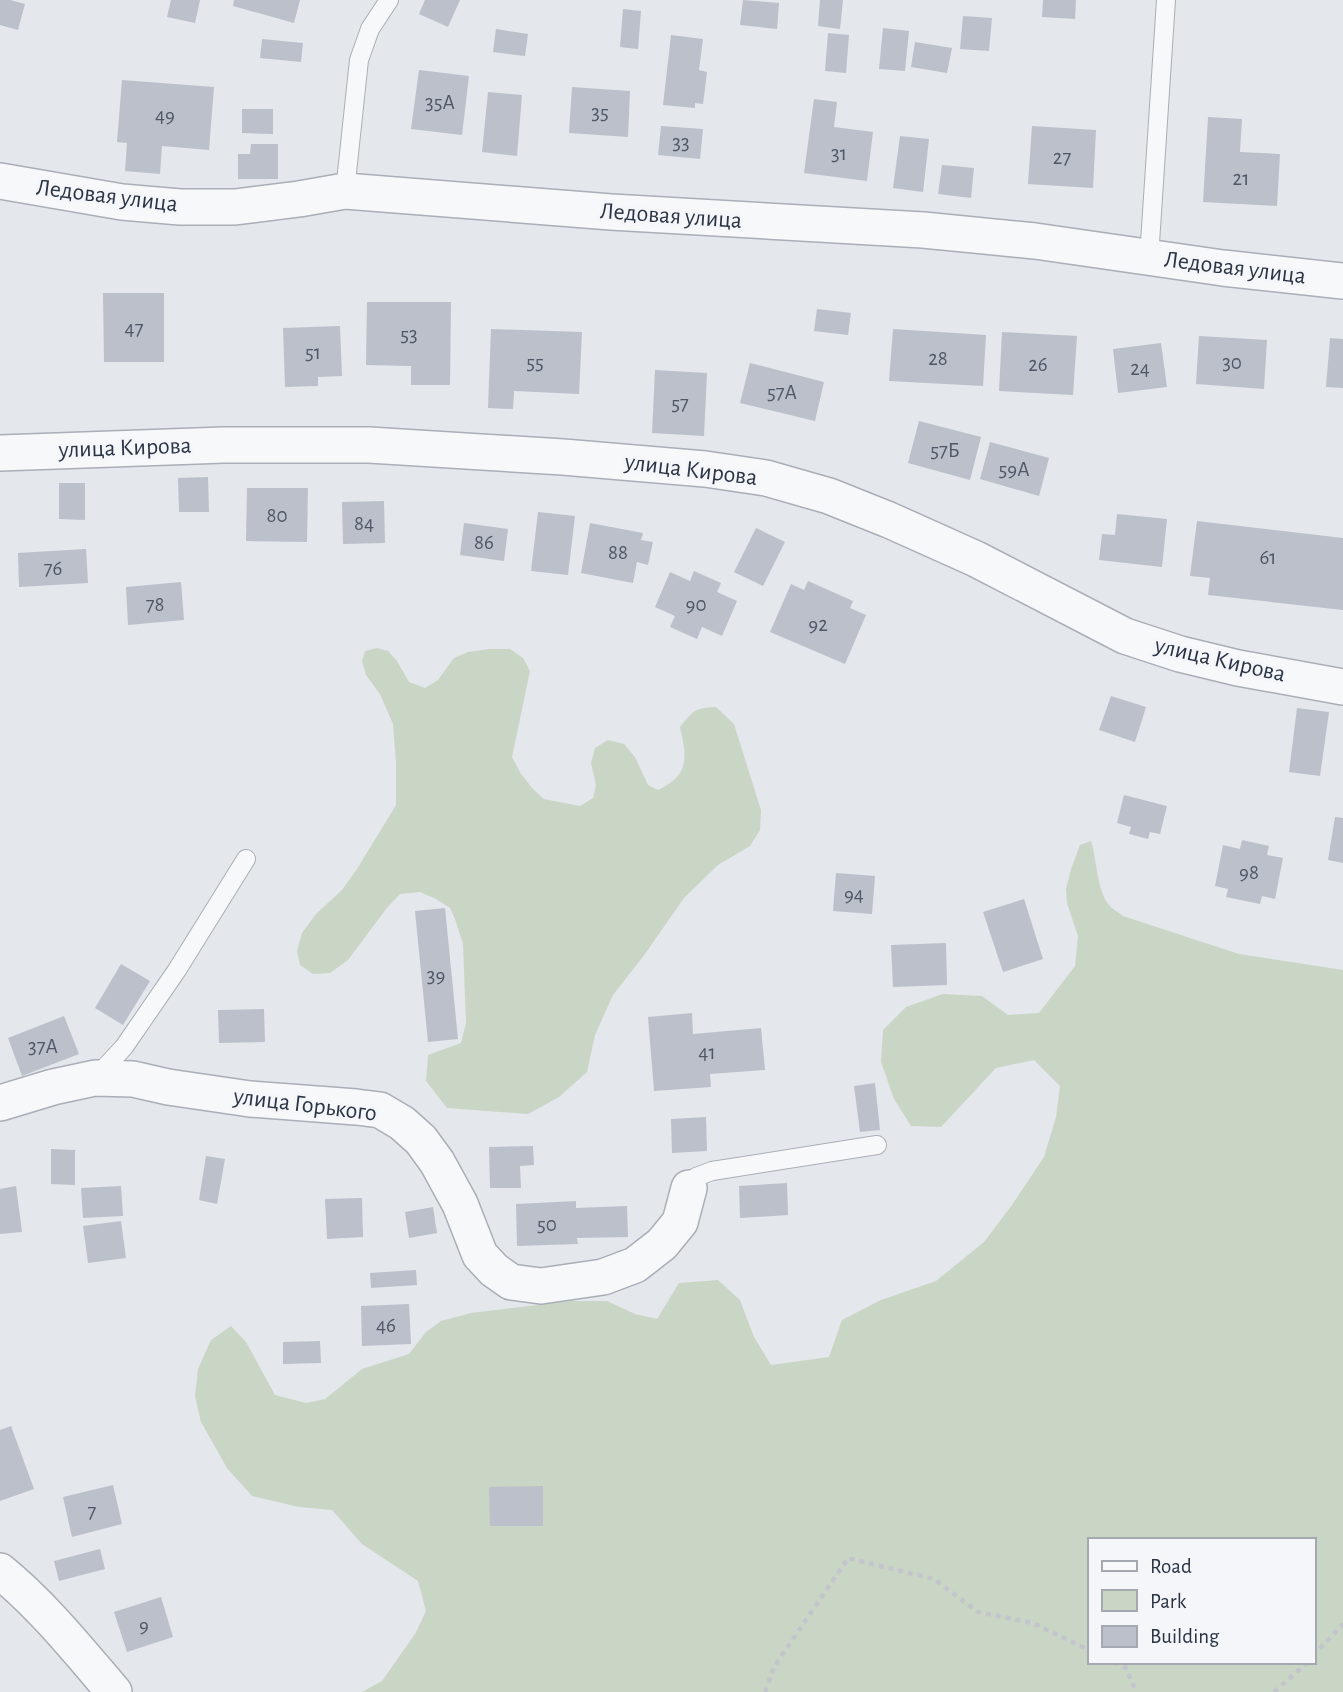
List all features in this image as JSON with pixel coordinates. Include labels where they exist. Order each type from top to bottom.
[{"type":"street","name":"Ледовая улица","points":[[0,181],[122,202],[180,207],[235,207],[345,191],[611,212],[923,230],[1035,241],[1149,258],[1343,281]]},
{"type":"street","name":"улица Кирова","points":[[0,453],[224,445],[369,445],[576,458],[705,469],[766,478],[829,496],[890,520],[976,559],[1125,636],[1180,654],[1238,668],[1343,687]]},
{"type":"street","name":"улица Горького","points":[[0,1103],[52,1087],[95,1078],[134,1079],[168,1087],[250,1099],[380,1111],[402,1123],[421,1140],[437,1162],[460,1204],[480,1255],[494,1270],[512,1282],[541,1286],[603,1277],[635,1265],[662,1244],[680,1222],[689,1188]]},
{"type":"street","points":[[0,1571],[50,1617],[114,1692]]},
{"type":"lane","points":[[345,191],[359,60],[370,29],[388,0]]},
{"type":"lane","points":[[1149,258],[1166,0]]},
{"type":"lane","points":[[95,1078],[124,1047],[177,970],[246,859]]},
{"type":"lane","points":[[689,1188],[696,1177],[712,1171],[877,1145]]},
{"type":"path","points":[[765,1692],[774,1667],[848,1558],[934,1579],[978,1612],[1033,1623],[1088,1650]]},
{"type":"path","points":[[1315,1655],[1343,1623]]},
{"type":"path","points":[[1118,1664],[1126,1668],[1136,1692]]},
{"type":"path","points":[[1274,1692],[1306,1664]]},
{"type":"green space","points":[[377,648],[388,651],[409,682],[425,688],[438,680],[454,658],[468,652],[510,649],[523,658],[530,671],[512,757],[521,774],[544,799],[580,806],[593,798],[596,785],[591,763],[595,748],[608,740],[624,744],[635,757],[648,785],[658,790],[676,778],[681,771],[685,756],[680,727],[692,713],[703,708],[716,707],[734,724],[761,810],[760,830],[750,846],[718,865],[684,898],[613,995],[595,1035],[587,1072],[559,1097],[528,1114],[447,1108],[426,1081],[428,1055],[461,1043],[466,1023],[463,944],[450,908],[420,892],[400,894],[348,960],[330,973],[313,974],[300,965],[297,951],[302,933],[316,914],[342,890],[396,805],[393,724],[380,694],[366,675],[362,661],[365,651]]},
{"type":"green space","points":[[1091,841],[1102,893],[1110,906],[1123,916],[1239,954],[1343,970],[1343,1692],[362,1692],[382,1681],[415,1634],[426,1611],[418,1581],[362,1544],[332,1510],[299,1507],[252,1496],[227,1468],[201,1422],[195,1396],[198,1369],[211,1340],[231,1326],[246,1342],[275,1395],[306,1403],[325,1399],[362,1369],[409,1354],[426,1332],[441,1321],[471,1313],[571,1301],[607,1301],[635,1314],[657,1319],[679,1283],[718,1280],[740,1300],[754,1337],[771,1365],[829,1357],[842,1320],[881,1300],[936,1281],[984,1242],[1044,1157],[1056,1117],[1060,1086],[1034,1060],[996,1068],[941,1127],[911,1126],[894,1099],[881,1062],[883,1030],[906,1007],[943,994],[982,996],[1008,1015],[1039,1013],[1075,966],[1078,936],[1067,903],[1066,889],[1080,845]]},
{"type":"building","points":[[0,0],[25,4],[18,30],[0,25]]},
{"type":"building","points":[[171,0],[200,0],[195,23],[167,17]]},
{"type":"building","points":[[234,0],[300,0],[294,23],[233,6]]},
{"type":"building","points":[[425,0],[460,0],[448,27],[419,14]]},
{"type":"building","points":[[743,0],[779,3],[777,29],[740,25]]},
{"type":"building","points":[[820,0],[843,0],[840,29],[818,26]]},
{"type":"building","points":[[1043,0],[1076,0],[1075,19],[1042,17]]},
{"type":"building","points":[[623,9],[641,11],[638,49],[620,47]]},
{"type":"building","points":[[963,16],[992,18],[989,51],[960,49]]},
{"type":"building","points":[[883,28],[909,31],[905,71],[879,69]]},
{"type":"building","points":[[496,29],[528,34],[525,56],[493,52]]},
{"type":"building","points":[[828,33],[849,35],[846,73],[825,71]]},
{"type":"building","points":[[671,35],[703,39],[699,70],[707,72],[703,104],[695,103],[695,108],[663,105]]},
{"type":"building","points":[[262,39],[303,43],[301,62],[260,58]]},
{"type":"building","points":[[915,42],[952,48],[947,73],[911,67]]},
{"type":"building","points":[[419,70],[469,76],[462,135],[411,129]]},
{"type":"building","points":[[122,80],[214,87],[209,150],[162,146],[160,174],[125,171],[127,143],[117,142]]},
{"type":"building","points":[[572,87],[630,91],[628,137],[569,133]]},
{"type":"building","points":[[488,92],[522,95],[517,156],[482,152]]},
{"type":"building","points":[[814,99],[837,102],[834,127],[873,132],[867,181],[804,173]]},
{"type":"building","points":[[242,109],[273,109],[273,134],[242,133]]},
{"type":"building","points":[[1208,117],[1242,119],[1240,152],[1280,154],[1277,206],[1203,202]]},
{"type":"building","points":[[661,126],[703,129],[700,159],[658,155]]},
{"type":"building","points":[[1032,126],[1096,130],[1093,188],[1028,184]]},
{"type":"building","points":[[900,136],[929,139],[923,192],[893,188]]},
{"type":"building","points":[[251,144],[278,144],[278,179],[238,179],[238,154],[250,154]]},
{"type":"building","points":[[942,165],[974,168],[971,198],[938,194]]},
{"type":"building","points":[[103,293],[164,293],[164,362],[104,362]]},
{"type":"building","points":[[367,302],[451,302],[450,385],[411,385],[411,366],[366,365]]},
{"type":"building","points":[[817,309],[851,313],[848,335],[814,331]]},
{"type":"building","points":[[340,326],[342,376],[318,377],[318,386],[285,387],[283,328]]},
{"type":"building","points":[[491,329],[582,332],[579,394],[514,391],[513,409],[488,408]]},
{"type":"building","points":[[893,329],[986,335],[983,386],[889,381]]},
{"type":"building","points":[[1002,332],[1077,336],[1073,395],[999,391]]},
{"type":"building","points":[[1199,336],[1267,340],[1264,389],[1196,384]]},
{"type":"building","points":[[1330,338],[1343,339],[1343,388],[1326,387]]},
{"type":"building","points":[[1161,343],[1167,387],[1118,393],[1113,349]]},
{"type":"building","points":[[750,363],[824,382],[815,421],[740,403]]},
{"type":"building","points":[[655,370],[707,373],[704,436],[652,433]]},
{"type":"building","points":[[919,421],[981,437],[970,480],[908,463]]},
{"type":"building","points":[[990,442],[1049,458],[1039,496],[980,479]]},
{"type":"building","points":[[208,477],[209,512],[179,512],[178,478]]},
{"type":"building","points":[[59,483],[85,483],[85,520],[59,519]]},
{"type":"building","points":[[247,488],[308,488],[307,542],[246,541]]},
{"type":"building","points":[[384,501],[385,543],[343,544],[342,502]]},
{"type":"building","points":[[538,512],[575,516],[568,575],[531,571]]},
{"type":"building","points":[[1117,514],[1167,519],[1162,567],[1099,560],[1102,534],[1115,535]]},
{"type":"building","points":[[1197,521],[1343,538],[1343,610],[1208,595],[1210,578],[1190,576]]},
{"type":"building","points":[[464,523],[508,529],[504,561],[460,555]]},
{"type":"building","points":[[590,523],[643,533],[641,540],[653,542],[648,565],[637,562],[633,583],[581,573]]},
{"type":"building","points":[[756,528],[785,542],[763,586],[734,572]]},
{"type":"building","points":[[86,549],[88,583],[19,587],[18,553]]},
{"type":"building","points":[[694,571],[721,583],[717,592],[737,601],[722,636],[702,627],[697,639],[670,627],[675,616],[655,607],[670,572],[690,581]]},
{"type":"building","points":[[808,581],[853,601],[850,608],[866,615],[845,664],[770,632],[791,584],[804,590]]},
{"type":"building","points":[[181,582],[184,620],[128,625],[126,587]]},
{"type":"building","points":[[1111,696],[1146,707],[1135,742],[1099,730]]},
{"type":"building","points":[[1297,708],[1329,712],[1320,776],[1289,772]]},
{"type":"building","points":[[1124,795],[1167,806],[1160,834],[1150,832],[1148,839],[1129,834],[1131,827],[1117,823]]},
{"type":"building","points":[[1335,817],[1343,818],[1343,863],[1328,860]]},
{"type":"building","points":[[1242,840],[1269,846],[1267,855],[1283,858],[1275,899],[1262,896],[1260,904],[1226,897],[1228,889],[1215,886],[1223,845],[1240,849]]},
{"type":"building","points":[[836,873],[875,876],[872,914],[833,911]]},
{"type":"building","points":[[1024,899],[1043,959],[1003,972],[983,912]]},
{"type":"building","points":[[445,908],[458,1039],[428,1042],[415,911]]},
{"type":"building","points":[[946,943],[947,985],[893,987],[891,945]]},
{"type":"building","points":[[121,964],[150,981],[123,1025],[95,1008]]},
{"type":"building","points":[[264,1009],[265,1042],[219,1043],[218,1010]]},
{"type":"building","points":[[692,1013],[693,1034],[761,1028],[765,1070],[710,1074],[711,1087],[654,1091],[648,1017]]},
{"type":"building","points":[[64,1016],[79,1054],[22,1076],[8,1038]]},
{"type":"building","points":[[875,1083],[880,1130],[860,1132],[854,1086]]},
{"type":"building","points":[[706,1117],[707,1151],[672,1153],[671,1119]]},
{"type":"building","points":[[533,1146],[534,1165],[520,1166],[521,1188],[490,1188],[489,1147]]},
{"type":"building","points":[[51,1149],[75,1150],[75,1185],[51,1184]]},
{"type":"building","points":[[206,1156],[225,1159],[217,1204],[199,1200]]},
{"type":"building","points":[[787,1183],[788,1215],[740,1218],[739,1186]]},
{"type":"building","points":[[16,1186],[22,1232],[0,1234],[0,1189]]},
{"type":"building","points":[[121,1186],[123,1216],[83,1218],[81,1188]]},
{"type":"building","points":[[362,1198],[363,1237],[327,1239],[325,1199]]},
{"type":"building","points":[[576,1201],[576,1208],[627,1206],[628,1237],[577,1238],[578,1244],[517,1246],[516,1204]]},
{"type":"building","points":[[433,1207],[437,1233],[409,1238],[405,1212]]},
{"type":"building","points":[[121,1221],[126,1258],[88,1263],[83,1226]]},
{"type":"building","points":[[416,1270],[417,1285],[371,1288],[370,1273]]},
{"type":"building","points":[[409,1304],[411,1344],[362,1346],[361,1306]]},
{"type":"building","points":[[320,1341],[321,1363],[283,1364],[283,1342]]},
{"type":"building","points":[[11,1426],[34,1489],[0,1501],[0,1430]]},
{"type":"building","points":[[113,1485],[122,1524],[72,1537],[63,1497]]},
{"type":"building","points":[[543,1486],[543,1526],[490,1526],[489,1487]]},
{"type":"building","points":[[100,1549],[105,1569],[59,1581],[54,1561]]},
{"type":"building","points":[[161,1597],[173,1637],[127,1652],[114,1612]]}]
